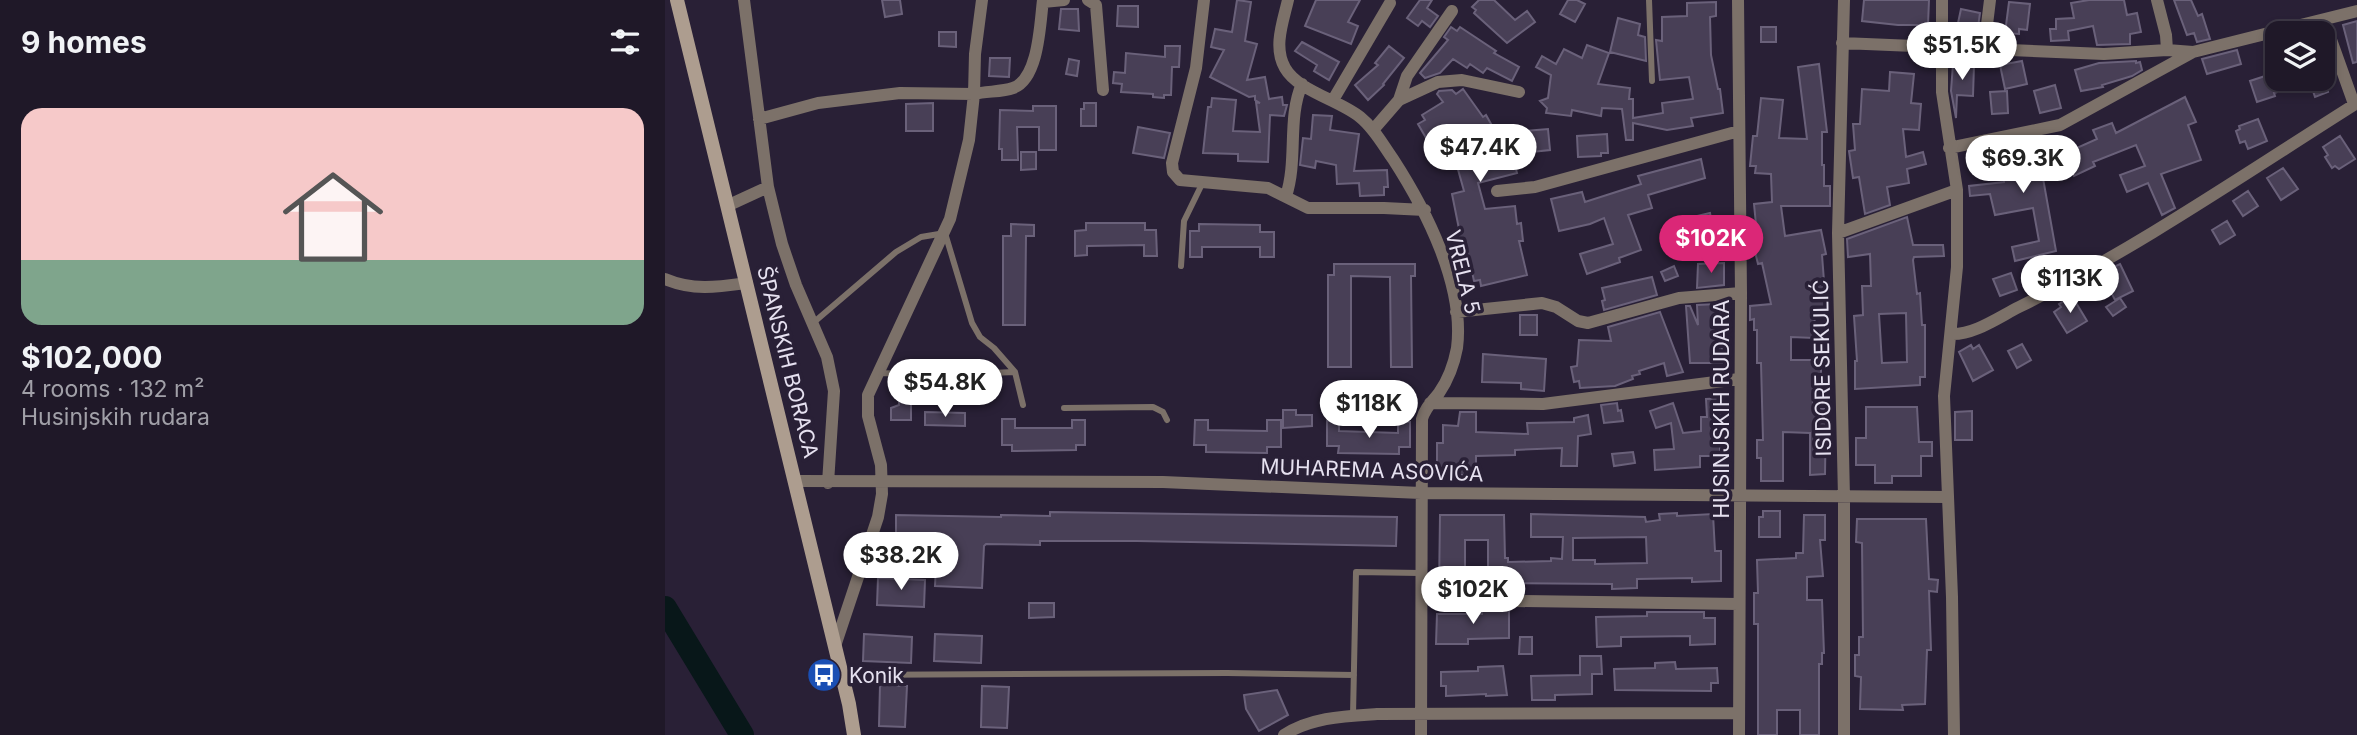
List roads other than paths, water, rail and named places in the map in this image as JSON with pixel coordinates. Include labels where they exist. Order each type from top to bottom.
[{"type":"main road","name":"ŠPANSKIH BORACA","points":[[677,0],[729,205],[854,735]]},
{"type":"street","points":[[744,0],[768,187],[782,244],[827,357],[834,391],[828,482]]},
{"type":"street","points":[[835,646],[877,517],[883,482],[867,405],[877,373],[945,233],[955,204],[969,141],[982,0]]},
{"type":"street","points":[[759,119],[818,103],[886,95],[974,94],[1011,89],[1023,82],[1029,74],[1036,50],[1043,1],[1064,0]]},
{"type":"street","points":[[1088,0],[1096,5],[1099,17],[1103,90]]},
{"type":"street","points":[[1204,0],[1196,68],[1172,163],[1173,172],[1180,180],[1268,188],[1308,208],[1425,210]]},
{"type":"street","name":"VRELA 5","points":[[1288,0],[1279,38],[1279,51],[1285,69],[1302,84],[1360,116],[1373,130],[1425,210],[1439,243],[1456,312],[1455,358],[1445,384],[1425,410],[1422,419],[1421,735]]},
{"type":"street","name":"HUSINJSKIH RUDARA","points":[[1738,0],[1741,293],[1739,735]]},
{"type":"street","name":"ISIDORE SEKULIĆ","points":[[1844,0],[1838,233],[1845,497],[1844,735]]},
{"type":"street","points":[[1943,0],[1942,92],[1957,190],[1957,267],[1944,396],[1954,735]]},
{"type":"street","points":[[1984,49],[1990,0]]},
{"type":"street","points":[[2157,0],[2167,50]]},
{"type":"street","points":[[1333,100],[1389,3]]},
{"type":"street","points":[[1373,130],[1399,100],[1407,76],[1452,11]]},
{"type":"street","points":[[1949,148],[2060,124],[2193,52],[2357,11]]},
{"type":"street","points":[[1951,334],[1960,334],[1976,328],[2061,286],[2245,176],[2356,104],[2324,20]]},
{"type":"street","points":[[1842,43],[2104,54],[2167,50],[2193,52]]},
{"type":"street","points":[[1399,100],[1438,82],[1462,80],[1518,92]]},
{"type":"street","points":[[1286,196],[1297,97],[1302,84]]},
{"type":"street","points":[[1497,191],[1535,187],[1739,131]]},
{"type":"street","points":[[729,205],[768,187]]},
{"type":"street","points":[[1838,233],[1957,190]]},
{"type":"street","points":[[665,279],[702,289],[747,283]]},
{"type":"street","points":[[1456,312],[1542,303],[1556,307],[1578,321],[1588,323],[1678,298],[1741,293]]},
{"type":"street","points":[[1430,403],[1543,404],[1739,379]]},
{"type":"street","name":"MUHAREMA ASOVIĆA","points":[[795,481],[1163,482],[1421,493],[1947,497]]},
{"type":"street","points":[[1515,601],[1739,604]]},
{"type":"street","points":[[1284,735],[1313,722],[1353,715],[1739,713]]},
{"type":"lane","points":[[1649,0],[1652,81]]},
{"type":"lane","points":[[1181,266],[1184,221],[1203,182]]},
{"type":"lane","points":[[813,323],[897,252],[921,237],[945,233],[972,323],[980,337],[1016,372],[1023,405]]},
{"type":"lane","points":[[877,373],[939,376],[1016,372]]},
{"type":"lane","points":[[1064,408],[1153,407],[1163,412],[1167,420]]},
{"type":"lane","points":[[1353,715],[1356,572],[1420,573]]},
{"type":"lane","points":[[842,675],[1354,675]]},
{"type":"waterway","points":[[665,608],[742,735]]},
{"type":"place","name":"Konik","points":[[824,675]]}]
